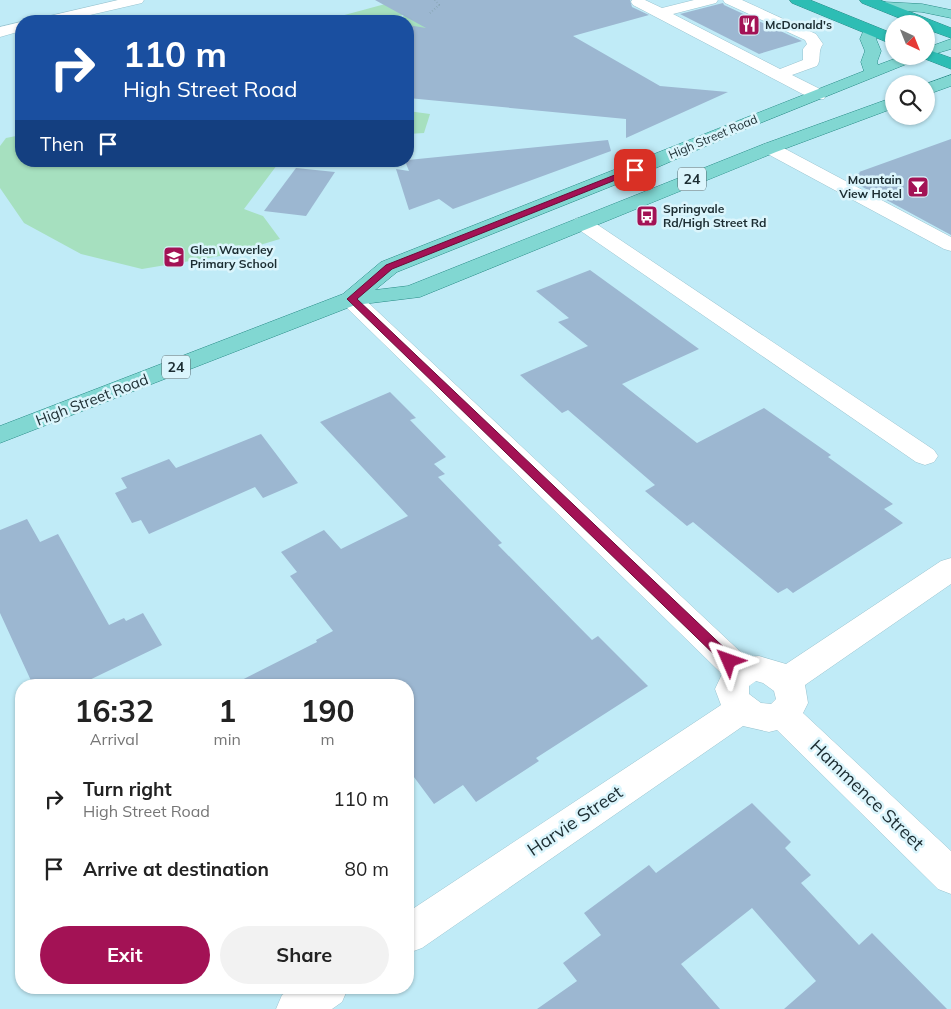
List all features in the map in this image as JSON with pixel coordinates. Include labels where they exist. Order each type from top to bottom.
[{"type":"highway","points":[[797,0],[885,36]]},
{"type":"highway","points":[[867,0],[951,33]]},
{"type":"highway","points":[[935,57],[951,64]]},
{"type":"main road","points":[[884,6],[922,8],[951,14]]},
{"type":"main road","points":[[870,30],[868,39],[873,51],[869,62],[873,73]]},
{"type":"main road","points":[[935,50],[951,44]]},
{"type":"main road","name":"High Street Road","points":[[351,299],[389,267],[635,170],[737,126],[894,65]]},
{"type":"main road","points":[[935,86],[951,80]]},
{"type":"main road","name":"High Street Road","points":[[0,435],[351,299],[412,292],[770,148],[885,105]]},
{"type":"street","points":[[72,15],[137,0]]},
{"type":"street","points":[[650,8],[684,0]]},
{"type":"street","points":[[650,8],[711,0]]},
{"type":"street","points":[[730,0],[814,40],[811,49],[811,63],[778,75]]},
{"type":"street","points":[[650,8],[818,95]]},
{"type":"street","points":[[0,32],[15,28]]},
{"type":"street","points":[[770,148],[951,245]]},
{"type":"street","points":[[582,223],[925,456]]},
{"type":"street","points":[[351,299],[741,672]]},
{"type":"street","points":[[786,681],[951,569]]},
{"type":"street","points":[[751,668],[764,668],[776,673],[786,681],[791,687],[792,702],[784,715],[774,718],[763,718],[752,715],[742,709],[732,696],[731,689],[735,676],[741,672],[751,668]]},
{"type":"street","name":"Harvie Street","points":[[414,930],[742,709]]},
{"type":"street","name":"Hammence Street","points":[[784,715],[951,876]]},
{"type":"street","points":[[296,1009],[319,994]]},
{"type":"path","points":[[430,13],[439,5],[435,0]]},
{"type":"green space","points":[[400,0],[428,0],[488,38],[414,32],[414,15],[344,15]]},
{"type":"green space","points":[[414,112],[430,114],[424,133],[414,134]]},
{"type":"green space","points":[[15,136],[15,167],[276,167],[244,209],[263,216],[280,239],[226,255],[142,269],[81,254],[24,223],[0,188],[0,146],[6,138]]},
{"type":"building","points":[[375,0],[630,0],[632,7],[649,15],[573,36],[660,86],[728,92],[626,138],[626,119],[414,99],[414,26],[426,28],[414,21],[414,15],[402,15]]},
{"type":"building","name":"McDonald's","points":[[723,3],[802,41],[759,54],[680,14]]},
{"type":"building","name":"Mountain View Hotel","points":[[951,139],[951,235],[846,178],[859,172]]},
{"type":"building","points":[[608,140],[611,151],[453,209],[439,199],[409,210],[396,169],[409,171],[407,167],[414,167],[414,159]]},
{"type":"building","points":[[296,168],[335,172],[306,216],[264,211]]},
{"type":"building","points":[[590,270],[699,349],[622,384],[697,443],[764,408],[831,455],[828,457],[893,504],[884,509],[903,523],[793,593],[787,588],[778,593],[693,522],[687,526],[645,491],[655,485],[568,410],[562,413],[520,375],[588,346],[558,322],[569,318],[536,291]]},
{"type":"building","points":[[390,392],[416,418],[410,420],[446,457],[434,464],[445,474],[438,477],[502,543],[498,545],[592,640],[598,636],[648,686],[536,758],[539,761],[476,802],[463,785],[434,804],[414,777],[414,679],[244,679],[317,642],[316,640],[333,631],[290,576],[297,572],[281,552],[324,530],[341,549],[408,516],[320,422]]},
{"type":"building","points":[[261,434],[298,483],[263,498],[255,487],[149,534],[141,520],[132,523],[115,493],[127,488],[121,478],[169,459],[176,468]]},
{"type":"building","points":[[27,519],[40,542],[58,534],[109,625],[124,618],[126,621],[143,613],[162,645],[91,679],[30,679],[0,613],[0,530]]},
{"type":"building","points":[[752,803],[791,842],[785,848],[811,875],[801,883],[859,945],[872,933],[947,1009],[784,1009],[816,981],[752,908],[681,964],[720,1009],[537,1009],[577,981],[563,963],[601,935],[584,913],[649,865],[656,873]]},
{"type":"place","name":"McDonald's","points":[[749,25]]},
{"type":"place","name":"Mountain View Hotel","points":[[918,187]]},
{"type":"place","name":"Springvale Rd/High Street Rd","points":[[647,216]]},
{"type":"place","name":"Glen Waverley Primary School","points":[[174,257]]},
{"type":"route","points":[[635,170],[389,267],[351,299],[729,661]]}]
